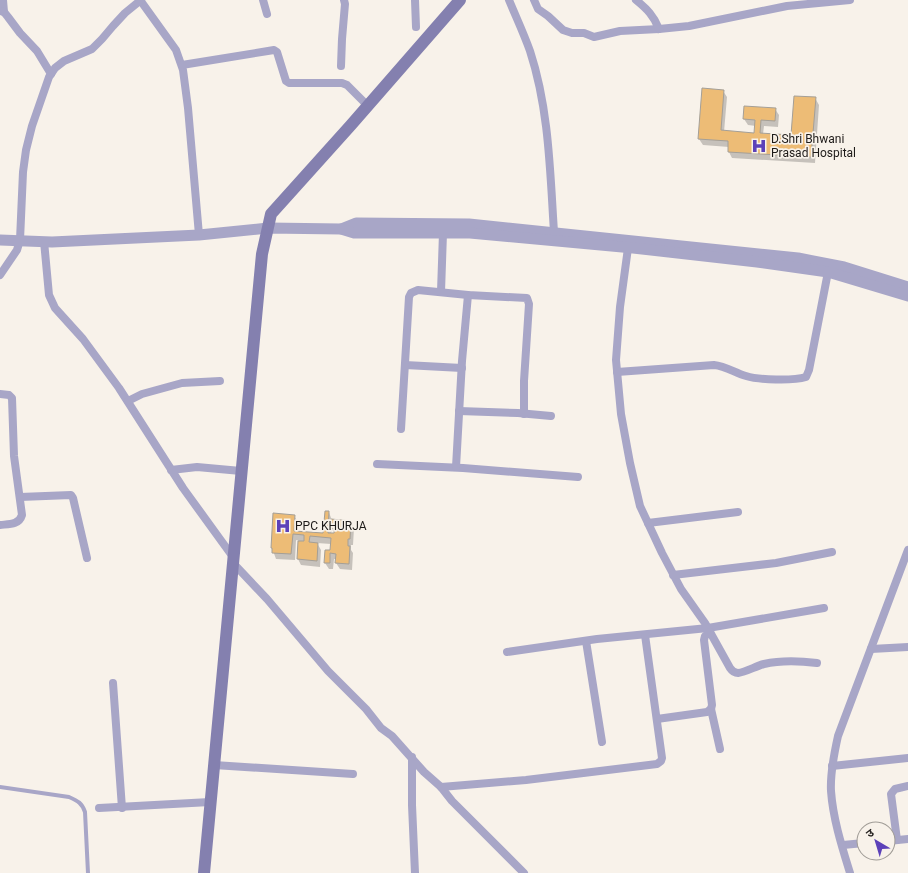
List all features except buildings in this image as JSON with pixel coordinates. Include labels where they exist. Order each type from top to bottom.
[{"type":"main road","points":[[204,873],[262,254],[271,214],[368,106],[460,0]]},
{"type":"street","points":[[3,0],[2,12],[37,51],[51,74]]},
{"type":"street","points":[[0,275],[16,250],[20,240],[23,172],[26,150],[32,126],[51,74],[55,68],[64,61],[92,49],[102,40],[112,26],[125,13],[141,0],[176,50],[182,65],[188,108],[199,235]]},
{"type":"street","points":[[263,0],[267,14]]},
{"type":"street","points":[[341,66],[344,0]]},
{"type":"street","points":[[415,0],[416,26]]},
{"type":"street","points":[[509,0],[530,50],[537,78],[549,145],[554,232]]},
{"type":"street","points":[[534,0],[536,6],[564,30],[572,33],[584,33],[594,36],[620,31],[689,26],[787,6],[850,0]]},
{"type":"street","points":[[636,0],[648,10],[659,29]]},
{"type":"street","points":[[182,65],[274,50],[277,52],[286,81],[289,83],[342,83],[348,85],[368,106]]},
{"type":"street","points":[[341,229],[356,223],[469,224],[554,232],[798,258],[844,267],[908,287]]},
{"type":"street","points":[[0,240],[44,242],[199,235],[268,228],[341,229],[354,233],[470,233],[757,262],[828,272],[908,296]]},
{"type":"street","points":[[441,292],[443,233]]},
{"type":"street","points":[[44,242],[49,295],[55,308],[83,339],[128,401],[171,470],[233,560],[328,671],[366,709],[381,728],[392,736],[424,772],[441,787],[468,818],[524,873]]},
{"type":"street","points":[[628,248],[620,307],[616,360],[621,414],[640,506],[673,575],[709,630],[730,668],[736,673],[774,662],[797,661],[817,663]]},
{"type":"street","points":[[617,372],[721,365],[754,378],[781,379],[806,377],[809,370],[828,272]]},
{"type":"street","points":[[401,429],[409,297],[411,293],[418,290],[468,295],[523,297],[529,300],[524,381],[524,414]]},
{"type":"street","points":[[456,467],[468,295]]},
{"type":"street","points":[[405,365],[462,368]]},
{"type":"street","points":[[128,401],[142,394],[182,383],[220,381]]},
{"type":"street","points":[[0,394],[9,395],[12,398],[14,456],[22,515],[21,519],[15,523],[0,525]]},
{"type":"street","points":[[459,411],[551,416]]},
{"type":"street","points":[[377,464],[456,467],[578,477]]},
{"type":"street","points":[[171,470],[197,467],[241,471]]},
{"type":"street","points":[[20,497],[71,495],[73,498],[87,558]]},
{"type":"street","points":[[648,523],[738,512]]},
{"type":"street","points":[[850,873],[832,805],[832,766],[838,736],[908,550]]},
{"type":"street","points":[[673,575],[769,564],[832,552]]},
{"type":"street","points":[[507,652],[586,641],[709,630],[824,608]]},
{"type":"street","points":[[709,630],[704,640],[712,706],[711,709],[720,749]]},
{"type":"street","points":[[441,787],[526,780],[657,764],[662,758],[645,635]]},
{"type":"street","points":[[586,641],[602,742]]},
{"type":"street","points":[[871,649],[908,647]]},
{"type":"street","points":[[113,683],[122,808]]},
{"type":"street","points":[[657,719],[707,712],[711,709]]},
{"type":"street","points":[[412,757],[412,806],[415,873]]},
{"type":"street","points":[[832,766],[908,758]]},
{"type":"street","points":[[214,765],[353,774]]},
{"type":"street","points":[[908,786],[895,789],[891,794],[897,840],[908,839]]},
{"type":"street","points":[[99,808],[122,808],[210,802]]},
{"type":"street","points":[[842,845],[856,844]]},
{"type":"lane","points":[[0,787],[70,797],[78,801],[83,806],[85,812],[88,873]]},
{"type":"place","name":"D.Shri Bhwani Prasad Hospital","points":[[759,146]]},
{"type":"place","name":"PPC KHURJA","points":[[283,526]]}]
